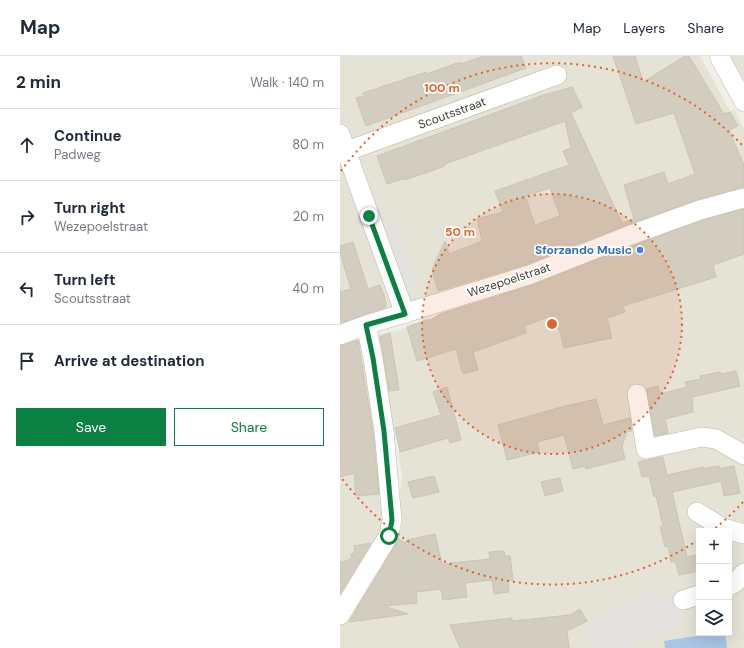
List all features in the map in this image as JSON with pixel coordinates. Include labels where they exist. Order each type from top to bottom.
[{"type":"street","points":[[719,56],[744,102]]},
{"type":"street","name":"Scoutsstraat","points":[[405,314],[343,142],[557,75]]},
{"type":"street","name":"Wezepoelstraat","points":[[340,335],[366,325],[529,275],[628,236],[700,210],[744,198]]},
{"type":"street","points":[[340,615],[389,536],[392,520],[384,431],[373,358],[366,325]]},
{"type":"street","points":[[637,394],[646,449],[702,437],[716,439],[744,455]]},
{"type":"street","points":[[697,512],[723,528],[744,534]]},
{"type":"street","points":[[732,584],[744,573]]},
{"type":"shaded area","points":[[340,56],[700,56],[730,111],[734,109],[744,129],[744,184],[340,327]]},
{"type":"shaded area","points":[[729,56],[744,56],[744,80]]},
{"type":"shaded area","points":[[744,207],[744,648],[340,648],[340,627],[402,529],[399,502],[402,476],[398,452],[400,452],[394,428],[390,428],[377,337],[379,334],[399,330]]},
{"type":"shaded area","points":[[395,222],[419,288],[407,292],[384,227]]},
{"type":"shaded area","points":[[358,342],[361,343],[378,437],[383,533],[340,604],[340,348]]},
{"type":"shaded area","points":[[656,587],[661,599],[673,593],[685,622],[632,648],[623,648],[621,645],[615,648],[594,648],[581,624]]},
{"type":"water","points":[[696,636],[725,636],[727,648],[665,648],[664,641]]},
{"type":"building","points":[[484,56],[521,56],[526,68],[366,126],[356,98],[364,96],[363,93],[426,72],[427,74],[460,62],[461,64]]},
{"type":"building","points":[[613,56],[635,56],[643,82],[685,56],[689,56],[724,114],[730,112],[738,126],[729,130],[744,165],[744,187],[696,200],[624,226],[525,265],[438,291],[432,269],[445,241],[449,254],[482,241],[477,219],[503,212],[495,191],[569,165],[563,151],[571,148],[565,121],[445,164],[445,166],[405,180],[405,178],[387,184],[377,156],[541,96],[572,87],[582,107],[571,113],[622,223],[634,219],[624,185],[664,172],[668,184],[695,174],[674,113],[636,124]],"holes":[[[550,188],[560,216],[535,225],[525,196]]]},
{"type":"building","points":[[744,209],[744,254],[713,265],[716,277],[623,306],[625,312],[607,318],[612,338],[564,348],[559,328],[555,329],[551,316],[524,326],[526,333],[473,352],[478,370],[463,374],[456,349],[417,361],[407,327],[426,320],[431,320],[440,314],[533,285],[703,220]]},
{"type":"building","points":[[353,242],[368,289],[380,285],[385,298],[386,307],[340,323],[340,292],[351,289],[340,253],[340,246]]},
{"type":"building","points":[[390,333],[399,390],[389,391],[380,337]]},
{"type":"building","points":[[358,340],[373,432],[379,494],[356,496],[354,473],[340,477],[340,346]]},
{"type":"building","points":[[736,371],[740,386],[692,397],[693,412],[665,419],[668,433],[655,436],[646,389],[658,386],[660,394],[687,387],[685,382],[701,379],[700,376],[720,372],[721,374]]},
{"type":"building","points":[[447,387],[461,440],[450,443],[448,438],[400,452],[395,428],[441,415],[433,392]]},
{"type":"building","points":[[596,399],[603,425],[630,418],[632,431],[627,432],[622,446],[625,459],[586,469],[585,466],[573,469],[564,435],[537,442],[539,452],[507,460],[498,425]]},
{"type":"building","points":[[663,457],[667,475],[703,467],[703,469],[719,466],[719,469],[734,466],[740,493],[724,496],[721,481],[672,492],[687,557],[696,555],[696,572],[679,575],[675,561],[671,562],[668,546],[665,547],[660,527],[663,526],[656,496],[654,497],[649,476],[642,477],[638,462]]},
{"type":"building","points":[[434,476],[439,492],[413,498],[408,482]]},
{"type":"building","points":[[560,478],[563,491],[545,496],[541,482]]},
{"type":"building","points":[[435,534],[442,564],[490,559],[489,552],[504,551],[505,556],[510,556],[513,580],[508,581],[509,592],[494,594],[492,580],[465,583],[467,597],[443,600],[441,589],[416,592],[417,603],[384,606],[408,614],[349,622],[399,539],[405,543],[407,540]]},
{"type":"building","points":[[371,543],[340,594],[340,562],[351,559],[351,554],[355,553],[354,546]]},
{"type":"building","points":[[580,609],[587,621],[567,631],[569,648],[460,648],[450,625],[512,618],[512,621],[570,615]]},
{"type":"place","name":"Sforzando Music","points":[[640,250]]},
{"type":"route","points":[[369,216],[405,314],[366,325],[373,358],[384,431],[392,520],[389,536]]}]
